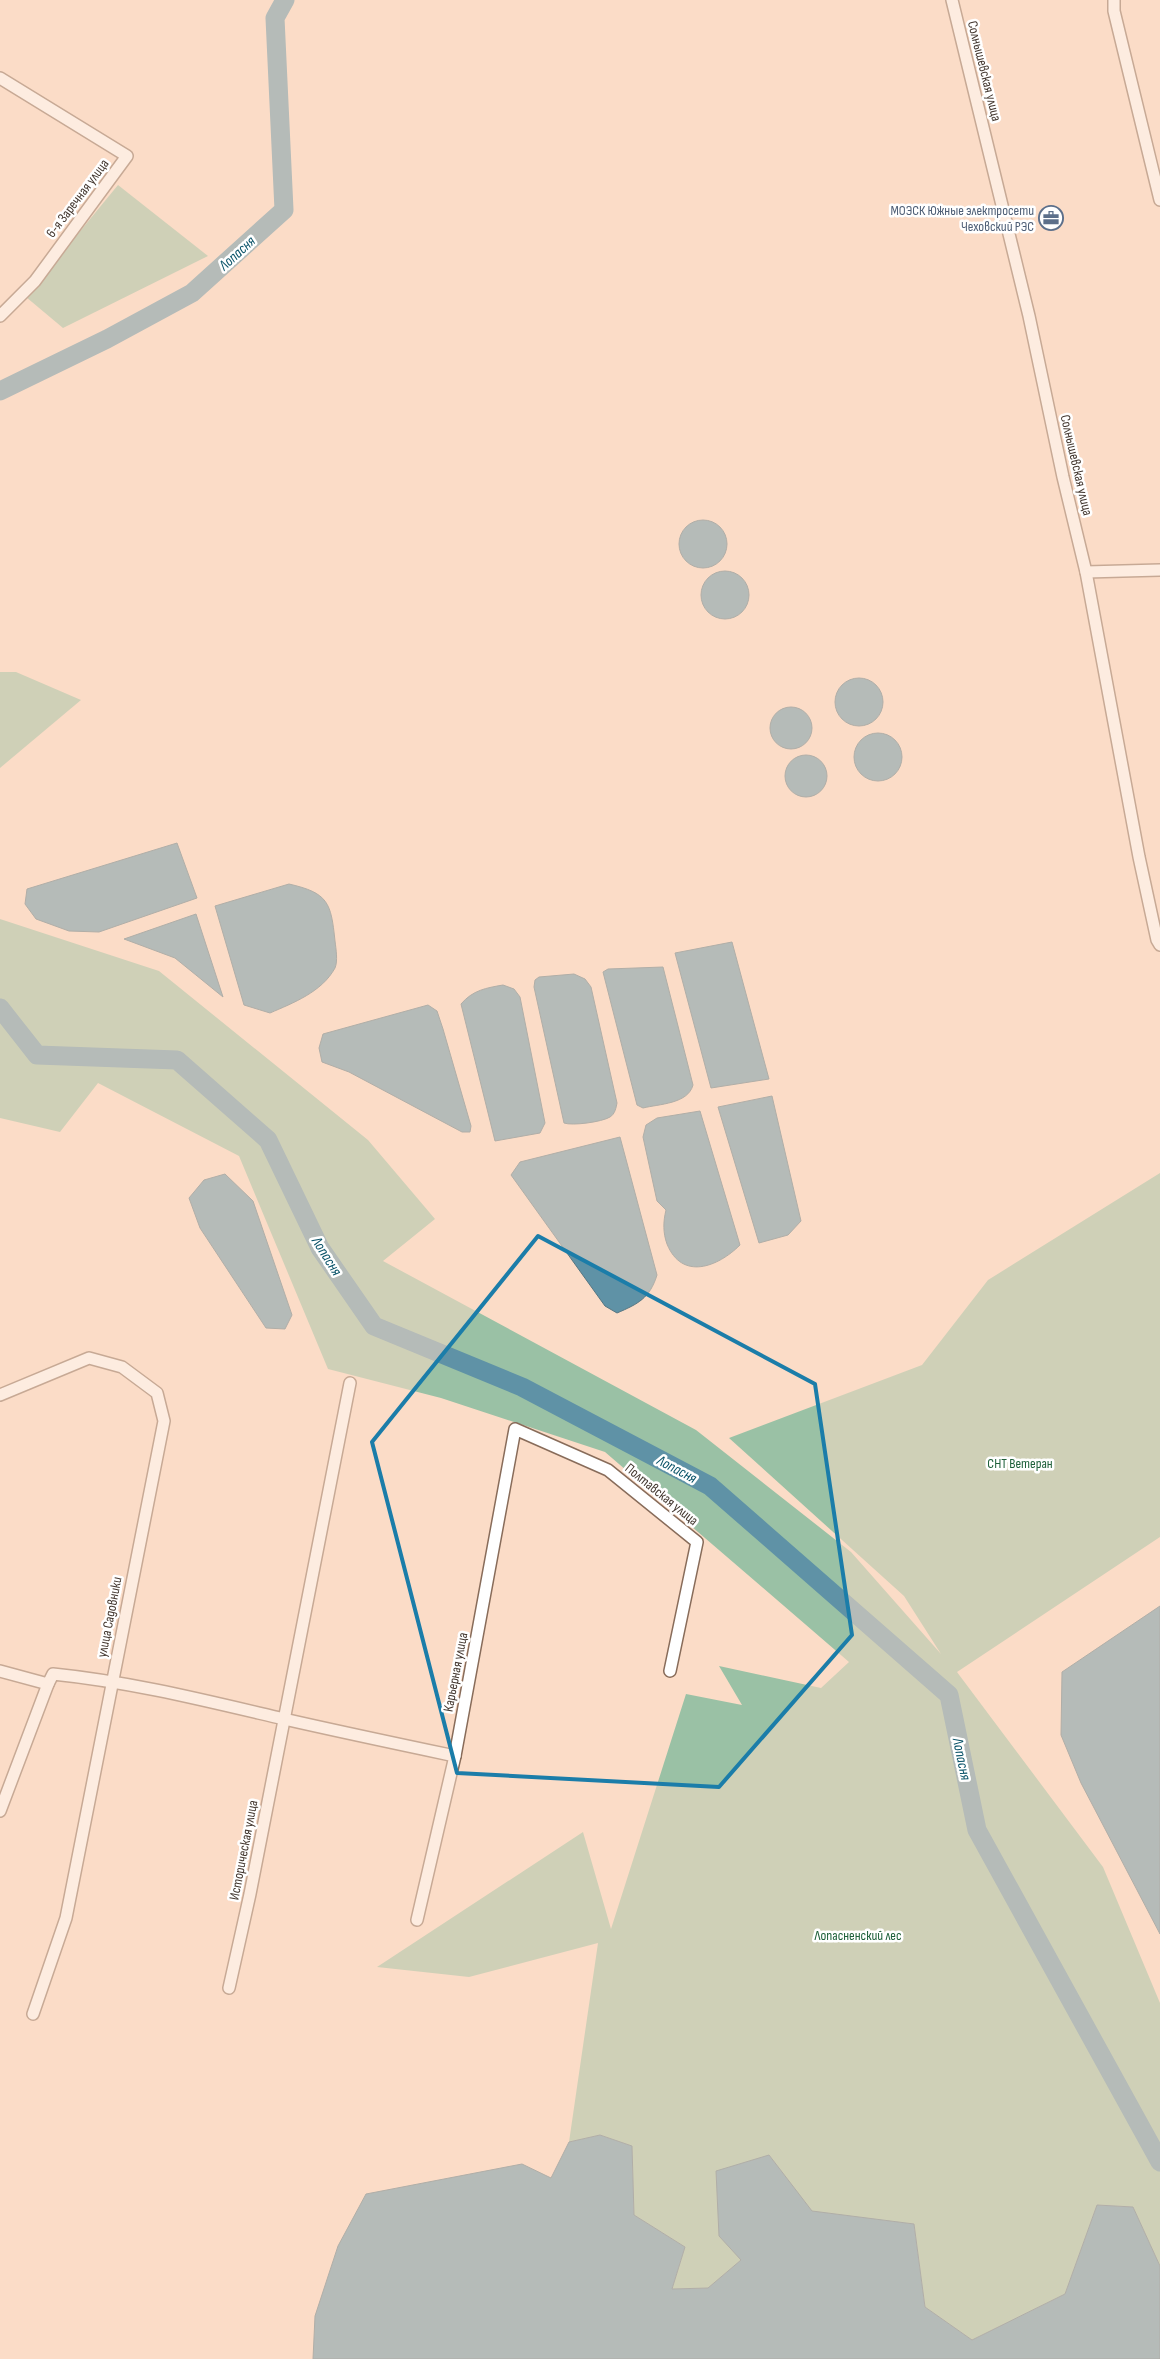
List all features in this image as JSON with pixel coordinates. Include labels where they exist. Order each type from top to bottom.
[{"type":"street","name":"Солнышевская улица","points":[[952,0],[1030,316],[1063,476],[1086,572],[1139,857],[1158,943]]},
{"type":"street","points":[[1114,0],[1114,11],[1160,200]]},
{"type":"street","name":"6-я Заречная улица","points":[[0,78],[127,156],[35,280],[0,316]]},
{"type":"street","points":[[1086,572],[1160,570]]},
{"type":"street","name":"улица Садовники","points":[[0,1395],[89,1358],[122,1367],[157,1393],[164,1420],[66,1918],[33,2014]]},
{"type":"street","name":"Историческая улица","points":[[229,1988],[350,1383]]},
{"type":"street","name":"Полтавская улица","points":[[515,1429],[608,1470],[697,1542],[670,1671]]},
{"type":"street","name":"Карьерная улица","points":[[417,1920],[455,1756],[515,1429]]},
{"type":"street","points":[[0,1671],[48,1684]]},
{"type":"street","points":[[0,1811],[53,1674],[112,1680],[198,1697],[284,1719],[455,1756]]},
{"type":"highlighted area","points":[[538,1236],[815,1384],[852,1635],[719,1787],[457,1773],[372,1442]]},
{"type":"green space","points":[[118,185],[208,256],[63,328],[26,297]]},
{"type":"green space","points":[[0,672],[16,672],[81,700],[0,768]]},
{"type":"green space","name":"Лопасненский лес","points":[[0,919],[159,971],[368,1140],[435,1219],[383,1261],[696,1430],[851,1552],[941,1654],[904,1596],[729,1438],[922,1365],[988,1280],[1160,1173],[1160,1537],[957,1672],[1103,1867],[1160,2003],[1160,2266],[1133,2207],[1097,2205],[1065,2294],[972,2340],[925,2307],[914,2224],[812,2212],[769,2155],[741,2260],[708,2288],[672,2289],[685,2247],[634,2215],[632,2146],[600,2135],[569,2142],[598,1943],[469,1977],[377,1967],[583,1832],[611,1929],[686,1694],[742,1705],[719,1666],[821,1688],[849,1662],[605,1452],[441,1398],[328,1369],[239,1156],[98,1083],[60,1132],[0,1118]]},
{"type":"water","points":[[698,520],[708,520],[720,527],[727,539],[727,549],[720,561],[708,568],[698,568],[690,564],[683,557],[679,549],[679,539],[683,531],[690,524]]},
{"type":"water","points":[[720,571],[730,571],[742,578],[749,590],[749,600],[742,612],[730,619],[720,619],[712,615],[705,608],[701,600],[701,590],[705,582],[712,575]]},
{"type":"water","points":[[854,678],[864,678],[876,685],[883,697],[883,707],[876,719],[864,726],[854,726],[846,722],[839,715],[835,707],[835,697],[839,689],[846,682]]},
{"type":"water","points":[[791,707],[806,713],[812,728],[806,743],[791,749],[776,743],[770,728],[776,713]]},
{"type":"water","points":[[873,733],[883,733],[895,740],[902,752],[902,762],[895,774],[883,781],[873,781],[865,777],[858,770],[854,762],[854,752],[858,744],[865,737]]},
{"type":"water","points":[[806,755],[821,761],[827,776],[821,791],[806,797],[791,791],[785,776],[791,761]]},
{"type":"water","points":[[177,843],[197,898],[99,932],[69,931],[36,919],[25,904],[27,889]]},
{"type":"water","points":[[289,884],[312,891],[325,901],[332,917],[336,962],[335,968],[323,984],[297,1001],[270,1013],[244,1005],[215,906]]},
{"type":"water","points":[[196,914],[223,997],[175,958],[124,939]]},
{"type":"water","points":[[732,942],[769,1079],[711,1088],[675,953]]},
{"type":"water","points":[[663,967],[693,1085],[690,1091],[679,1100],[643,1108],[637,1105],[603,972],[608,969]]},
{"type":"water","points":[[574,974],[585,979],[591,987],[617,1103],[612,1116],[606,1119],[580,1124],[568,1124],[564,1123],[534,987],[535,980],[539,977]]},
{"type":"water","points":[[503,985],[514,989],[520,997],[545,1123],[540,1133],[495,1141],[461,1004],[475,993]]},
{"type":"water","points":[[428,1005],[437,1011],[443,1029],[471,1126],[470,1132],[462,1132],[349,1072],[322,1062],[319,1048],[323,1034]]},
{"type":"water","points":[[772,1096],[801,1221],[788,1235],[759,1243],[718,1107]]},
{"type":"water","points":[[700,1111],[740,1245],[721,1259],[701,1267],[682,1263],[674,1256],[667,1244],[664,1227],[666,1210],[657,1201],[643,1137],[646,1125],[657,1118]]},
{"type":"water","points":[[620,1137],[657,1275],[647,1295],[617,1313],[605,1306],[511,1175],[520,1162]]},
{"type":"water","points":[[225,1174],[253,1201],[292,1315],[285,1329],[266,1328],[200,1228],[189,1198],[204,1180]]},
{"type":"water","points":[[1160,1606],[1160,1934],[1081,1783],[1061,1735],[1062,1672]]},
{"type":"water","points":[[600,2135],[632,2146],[634,2215],[685,2247],[672,2289],[708,2288],[741,2260],[719,2236],[716,2171],[769,2155],[812,2211],[914,2224],[925,2307],[972,2340],[1065,2294],[1097,2205],[1133,2207],[1160,2266],[1160,2359],[313,2359],[315,2316],[338,2246],[366,2194],[522,2164],[551,2178],[569,2142]]},
{"type":"waterway","name":"Лопасня","points":[[0,391],[107,339],[192,293],[284,210],[275,18],[285,0]]},
{"type":"waterway","name":"Лопасня","points":[[0,1008],[37,1055],[177,1060],[268,1140],[320,1248],[374,1326],[522,1387],[710,1486],[949,1695],[977,1830],[1160,2162]]},
{"type":"place","name":"МОЭСК Южные электросети Чеховский РЭС","points":[[1051,218]]},
{"type":"park label","name":"СНТ Ветеран","points":[[1020,1463]]}]
